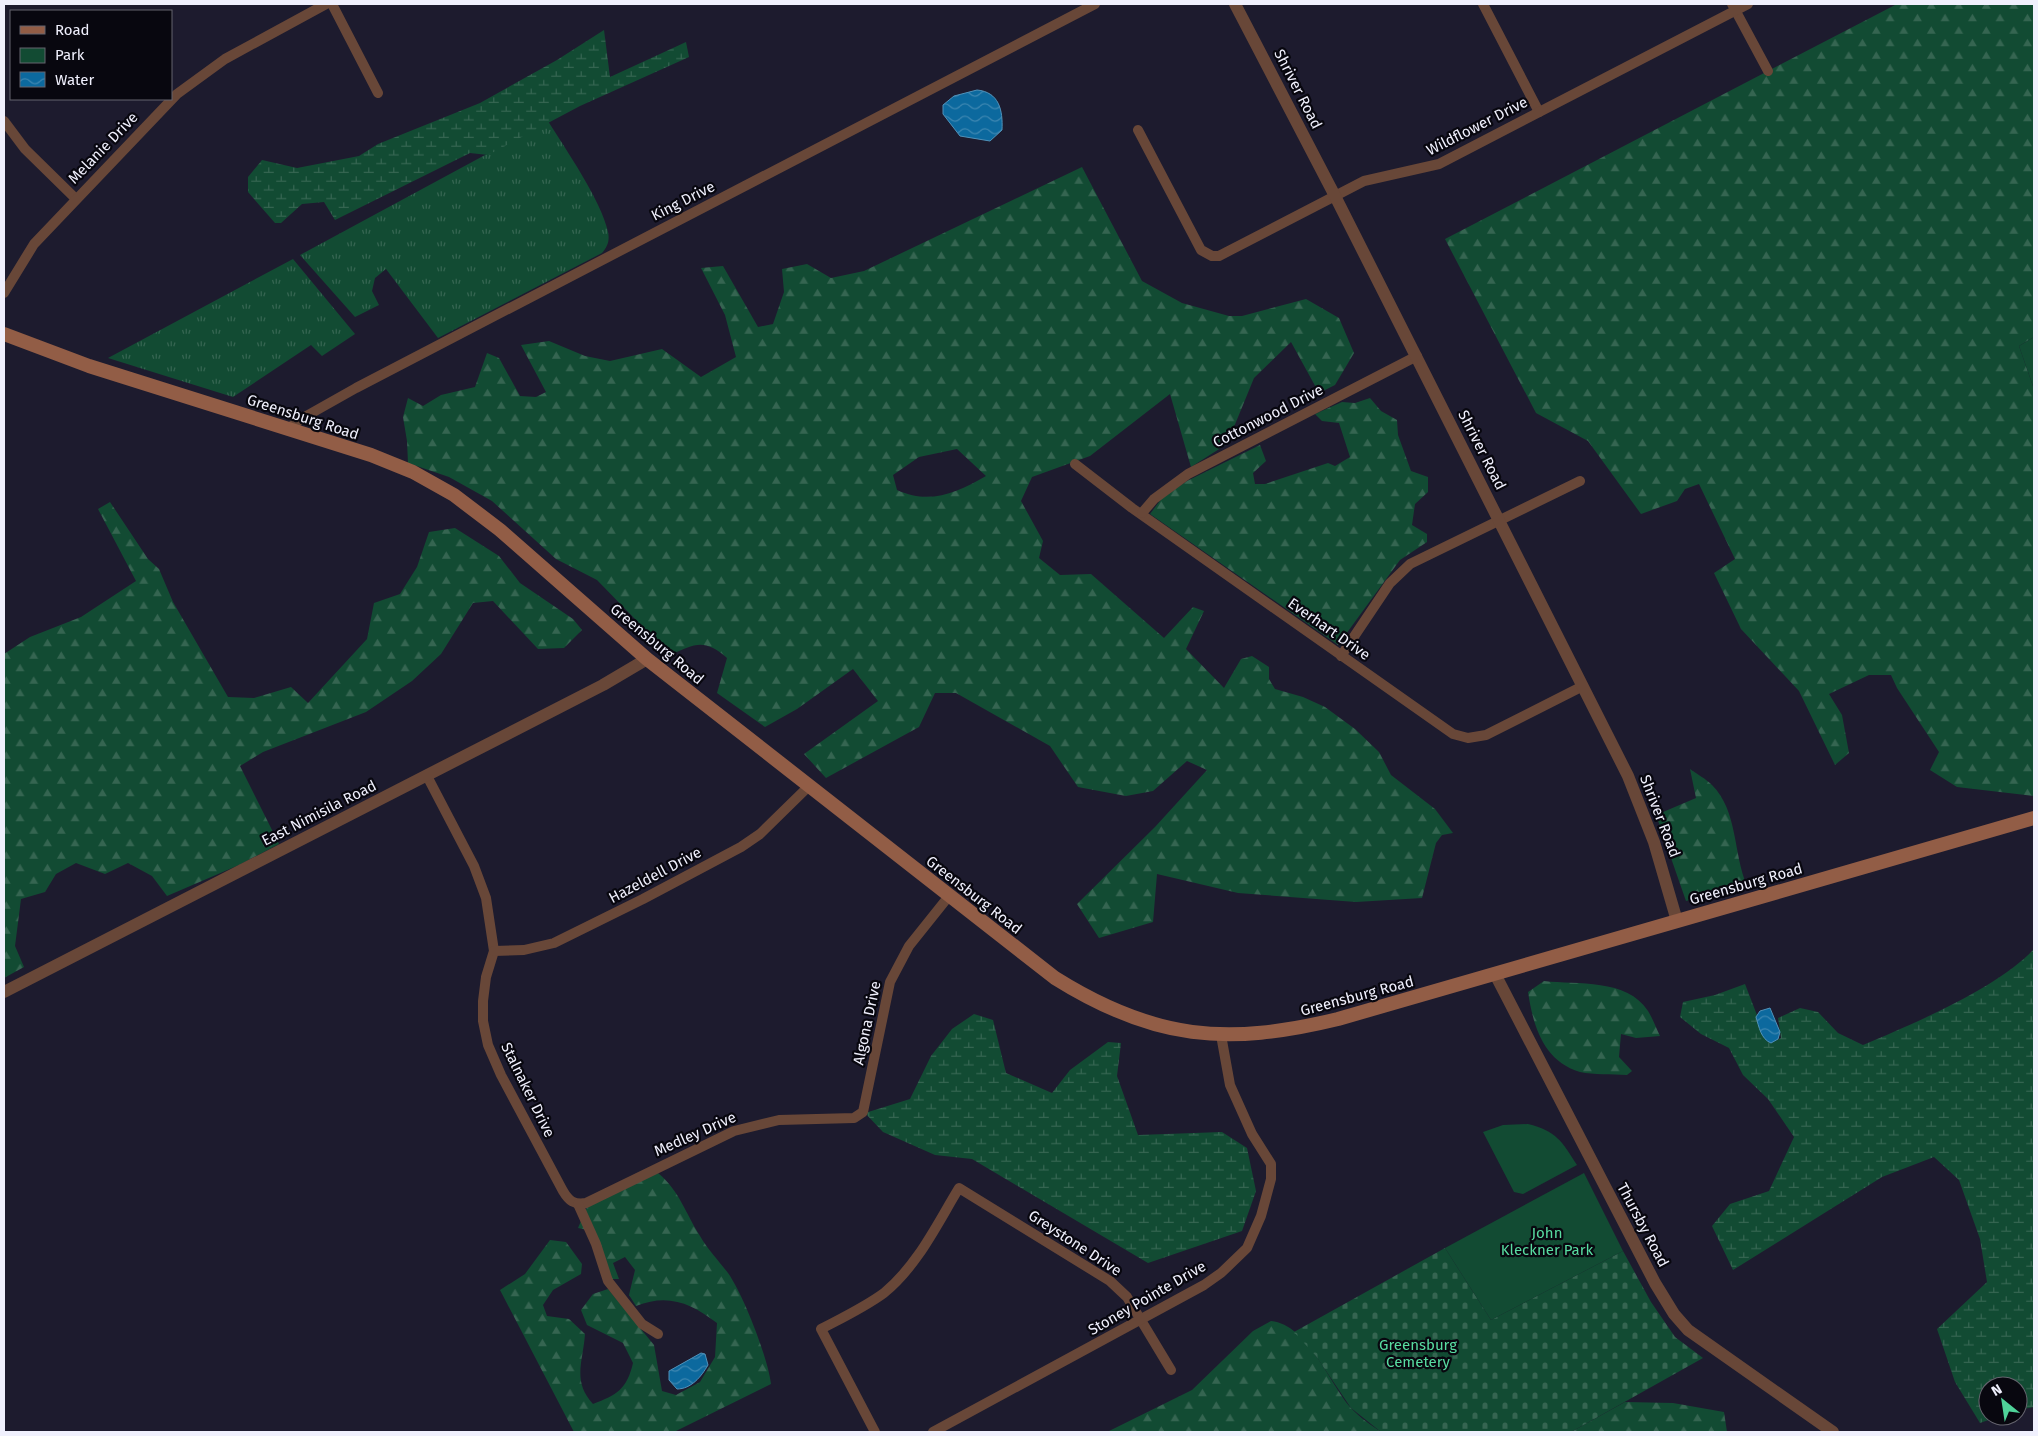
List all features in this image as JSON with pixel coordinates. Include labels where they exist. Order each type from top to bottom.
[{"type":"main road","name":"Greensburg Road","points":[[4,334],[89,366],[393,463],[454,495],[500,530],[647,659],[1055,978],[1096,1002],[1154,1024],[1185,1031],[1221,1034],[1265,1034],[1297,1029],[1495,974],[2034,818]]},
{"type":"street","name":"Melanie Drive","points":[[172,99],[224,59],[326,4]]},
{"type":"street","points":[[332,4],[378,93]]},
{"type":"street","name":"King Drive","points":[[288,429],[300,419],[356,388],[1095,4]]},
{"type":"street","name":"Shriver Road","points":[[1235,4],[1335,196],[1581,687],[1628,776],[1648,825],[1677,921]]},
{"type":"street","points":[[1483,4],[1539,112]]},
{"type":"street","name":"Wildflower Drive","points":[[1138,130],[1197,245],[1206,254],[1219,256],[1335,196],[1379,176],[1414,172],[1439,164],[1734,7],[1748,4]]},
{"type":"street","points":[[1734,7],[1768,71]]},
{"type":"street","name":"Melanie Drive","points":[[4,293],[34,244],[171,100]]},
{"type":"street","points":[[4,121],[25,148],[76,198]]},
{"type":"street","name":"Cottonwood Drive","points":[[1142,513],[1154,499],[1188,474],[1416,356]]},
{"type":"street","name":"Everhart Drive","points":[[1075,464],[1132,508],[1142,513],[1447,731],[1468,738],[1486,735],[1581,687]]},
{"type":"street","points":[[1341,656],[1390,583],[1399,573],[1418,560],[1580,482]]},
{"type":"street","name":"East Nimisila Road","points":[[4,992],[611,681],[647,659]]},
{"type":"street","name":"Stalnaker Drive","points":[[427,776],[481,882],[490,916],[494,951],[486,977],[483,1001],[483,1021],[488,1045],[501,1075],[567,1199],[578,1204],[596,1244],[608,1281],[642,1324],[658,1334]]},
{"type":"street","name":"Hazeldell Drive","points":[[494,951],[524,950],[554,943],[741,847],[760,834],[809,786]]},
{"type":"street","name":"Algona Drive","points":[[860,1114],[867,1096],[890,982],[902,956],[949,896]]},
{"type":"street","name":"Thursby Road","points":[[1495,974],[1637,1248],[1674,1314],[1703,1342],[1833,1432]]},
{"type":"street","name":"Stoney Pointe Drive","points":[[933,1432],[1141,1320],[1221,1273],[1247,1248],[1264,1207],[1271,1179],[1271,1164],[1252,1134],[1230,1085],[1221,1034]]},
{"type":"street","name":"Medley Drive","points":[[578,1204],[586,1204],[734,1131],[779,1120],[801,1118],[847,1119],[860,1114]]},
{"type":"street","name":"Greystone Drive","points":[[875,1432],[821,1329],[882,1294],[900,1278],[916,1258],[959,1188],[1110,1281],[1127,1297],[1171,1370]]},
{"type":"green space","points":[[1897,4],[2034,4],[2034,337],[2019,346],[2034,389],[2034,796],[1957,787],[1930,770],[1939,752],[1897,688],[1891,675],[1869,675],[1829,694],[1842,715],[1849,753],[1835,765],[1799,691],[1741,629],[1714,573],[1735,559],[1699,484],[1685,489],[1677,501],[1641,514],[1588,441],[1536,413],[1445,239]]},
{"type":"green space","points":[[604,30],[610,77],[686,42],[689,57],[580,106],[488,155],[470,153],[335,220],[324,202],[302,204],[281,223],[275,223],[248,192],[248,177],[262,160],[297,168],[359,156],[378,144],[480,103],[557,60]]},
{"type":"green space","points":[[548,121],[591,190],[604,219],[609,238],[607,246],[602,253],[438,338],[386,269],[375,278],[372,291],[379,305],[355,317],[300,255]]},
{"type":"green space","points":[[1082,167],[1142,281],[1182,303],[1229,316],[1242,316],[1306,299],[1339,318],[1354,353],[1335,385],[1319,393],[1291,342],[1254,378],[1227,444],[1191,467],[1170,394],[1090,456],[1032,477],[1021,501],[1043,541],[1039,558],[1060,575],[1091,574],[1164,638],[1193,607],[1204,611],[1186,649],[1224,688],[1241,659],[1252,656],[1269,667],[1269,679],[1275,689],[1303,697],[1325,707],[1355,729],[1379,752],[1391,775],[1435,809],[1453,833],[1442,835],[1436,843],[1422,898],[1356,902],[1238,893],[1157,874],[1153,922],[1099,938],[1077,904],[1155,827],[1207,770],[1187,761],[1153,791],[1126,796],[1078,787],[1050,746],[956,693],[935,693],[919,727],[826,778],[804,754],[878,701],[853,669],[797,709],[765,727],[717,693],[727,658],[719,652],[705,645],[699,645],[670,655],[597,580],[556,559],[492,501],[449,477],[408,463],[403,417],[408,398],[423,406],[441,395],[475,387],[487,353],[499,358],[520,396],[536,397],[546,392],[521,345],[549,341],[585,356],[610,361],[662,349],[701,377],[736,357],[725,315],[701,268],[723,266],[758,327],[773,324],[784,292],[782,269],[807,264],[831,278],[864,271]],"holes":[[[957,449],[986,476],[953,492],[932,497],[921,497],[897,490],[893,475],[919,457]]]},
{"type":"green space","points":[[293,259],[355,334],[322,356],[311,345],[233,397],[108,358]]},
{"type":"green space","points":[[2034,337],[2034,389],[2019,346]]},
{"type":"green space","points":[[1370,398],[1381,411],[1397,420],[1398,435],[1411,471],[1428,477],[1428,492],[1415,504],[1412,525],[1427,534],[1427,542],[1400,560],[1338,645],[1150,514],[1162,498],[1187,481],[1260,445],[1266,461],[1253,473],[1255,484],[1265,484],[1328,463],[1335,466],[1350,457],[1339,423],[1322,421],[1315,414],[1342,402],[1355,403]]},
{"type":"green space","points":[[110,502],[148,559],[159,569],[173,602],[228,697],[254,698],[291,687],[308,703],[367,639],[374,603],[400,594],[417,567],[429,532],[455,528],[499,556],[520,583],[573,619],[582,630],[564,648],[538,649],[493,601],[473,603],[441,654],[412,681],[366,712],[263,752],[240,766],[279,844],[239,865],[167,896],[152,876],[128,863],[105,874],[76,863],[56,874],[45,892],[21,899],[15,946],[24,967],[4,978],[4,654],[30,637],[81,617],[136,581],[98,509]]},
{"type":"green space","points":[[1690,769],[1712,785],[1726,807],[1747,886],[1686,901],[1656,815],[1696,798]]},
{"type":"green space","points":[[2034,949],[2034,1407],[2028,1408],[2028,1376],[1978,1376],[1978,1420],[1955,1382],[1937,1329],[1987,1282],[1980,1239],[1959,1180],[1934,1157],[1882,1177],[1733,1270],[1712,1226],[1730,1204],[1769,1191],[1794,1137],[1768,1099],[1743,1075],[1729,1048],[1701,1034],[1680,1017],[1683,1002],[1715,995],[1745,984],[1767,1041],[1771,1043],[1781,1038],[1778,1018],[1800,1008],[1818,1012],[1838,1033],[1863,1045],[1954,1004],[1999,978]]},
{"type":"green space","points":[[1544,981],[1600,985],[1628,993],[1639,1000],[1648,1011],[1660,1036],[1636,1038],[1621,1034],[1619,1057],[1632,1071],[1627,1075],[1585,1073],[1567,1067],[1549,1051],[1542,1040],[1533,1017],[1528,992]]},
{"type":"green space","points":[[974,1014],[993,1020],[1006,1073],[1052,1093],[1070,1070],[1108,1042],[1121,1043],[1117,1076],[1138,1135],[1222,1132],[1247,1148],[1256,1191],[1242,1231],[1148,1263],[972,1159],[935,1155],[883,1132],[865,1113],[910,1099],[931,1056],[952,1029]]},
{"type":"green space","points":[[1528,1124],[1545,1130],[1557,1138],[1577,1165],[1523,1194],[1514,1192],[1483,1132],[1503,1125]]},
{"type":"green space","points":[[658,1173],[677,1195],[703,1241],[728,1273],[741,1296],[760,1343],[771,1384],[674,1432],[574,1432],[500,1290],[525,1274],[550,1240],[566,1242],[582,1264],[581,1274],[553,1290],[543,1305],[547,1316],[569,1319],[585,1334],[580,1371],[583,1387],[593,1404],[620,1390],[628,1379],[633,1363],[623,1343],[587,1325],[581,1310],[593,1294],[608,1289],[654,1345],[662,1391],[676,1395],[700,1382],[715,1357],[717,1323],[698,1310],[679,1302],[658,1300],[636,1306],[629,1295],[635,1270],[625,1257],[613,1263],[619,1279],[612,1279],[592,1231],[578,1228],[588,1205]]},
{"type":"green space","name":"John Kleckner Park","points":[[1584,1173],[1623,1251],[1491,1320],[1445,1248]]},
{"type":"green space","name":"Greensburg Cemetery","points":[[1445,1248],[1491,1320],[1623,1251],[1651,1302],[1675,1337],[1703,1358],[1571,1432],[1381,1432],[1351,1408],[1316,1356],[1294,1332]]},
{"type":"green space","points":[[1271,1321],[1284,1325],[1307,1344],[1351,1408],[1361,1418],[1381,1432],[1107,1432],[1192,1390],[1253,1331]]},
{"type":"green space","points":[[1625,1402],[1673,1403],[1724,1412],[1727,1432],[1571,1432]]},
{"type":"water","points":[[977,90],[984,91],[995,98],[1002,116],[1002,130],[990,141],[960,136],[943,114],[943,105],[954,96]]},
{"type":"water","points":[[1770,1008],[1780,1032],[1778,1039],[1771,1043],[1763,1036],[1756,1017],[1760,1011]]},
{"type":"water","points":[[701,1353],[705,1354],[708,1365],[699,1378],[691,1385],[677,1389],[669,1380],[669,1371]]}]
